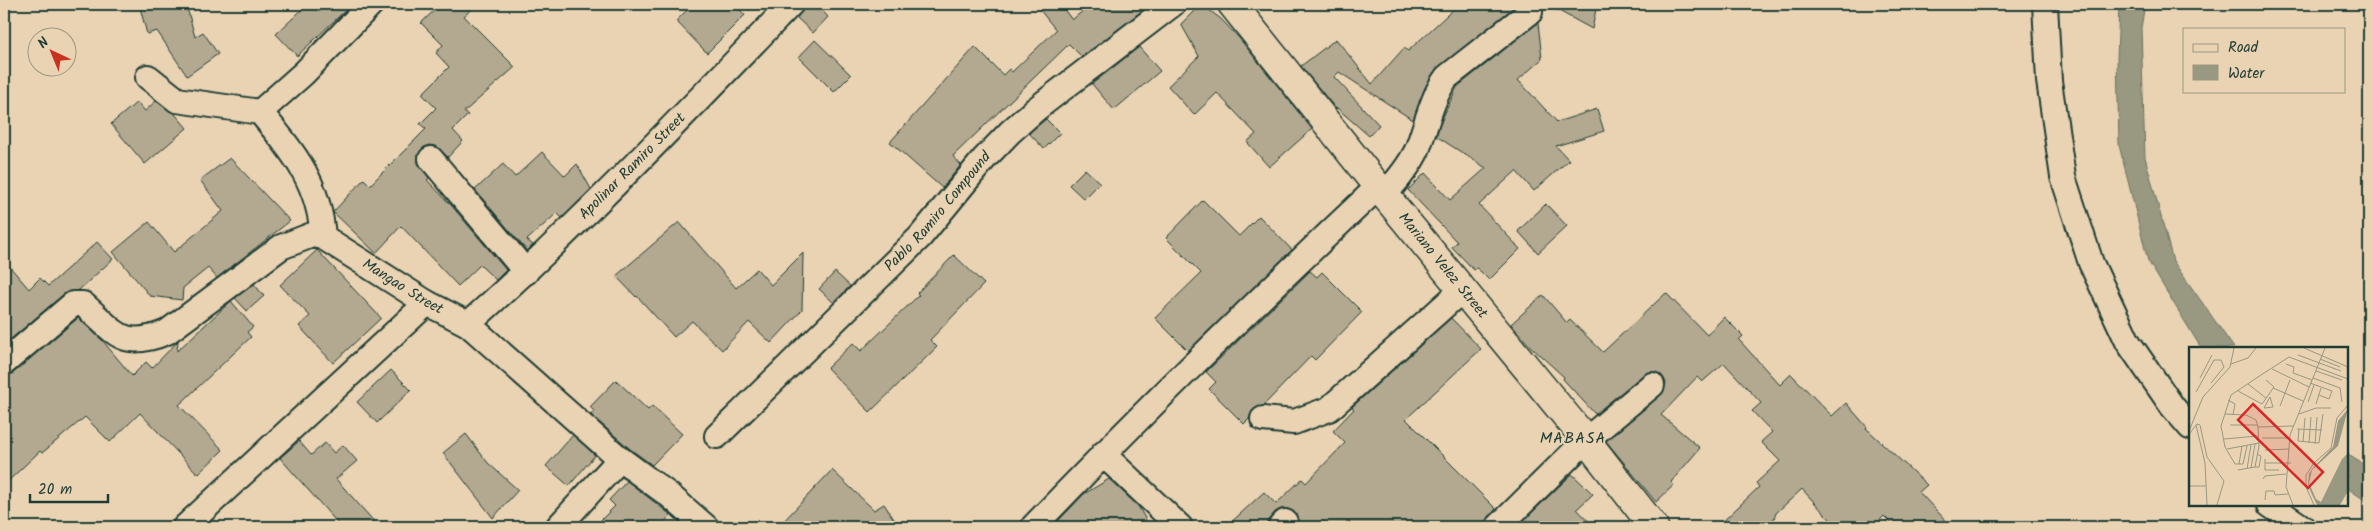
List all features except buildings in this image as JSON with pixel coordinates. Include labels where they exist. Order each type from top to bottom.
[{"type":"street","points":[[260,112],[304,73],[371,4]]},
{"type":"street","name":"Apolinar Ramiro Street","points":[[468,324],[526,272],[662,139],[791,4]]},
{"type":"street","name":"Pablo Ramiro Compound","points":[[717,436],[920,237],[984,159],[1010,132],[1173,4]]},
{"type":"street","name":"Mariano Velez Street","points":[[1232,4],[1381,191],[1586,440],[1654,527]]},
{"type":"street","points":[[2045,4],[2049,81],[2063,177],[2091,264],[2128,342],[2172,406],[2189,426]]},
{"type":"street","points":[[1033,527],[1259,298],[1403,174],[1416,151],[1439,87],[1447,77],[1530,12]]},
{"type":"street","points":[[4,363],[73,304],[82,304],[122,338],[134,341],[148,340],[167,332],[282,247],[312,235],[323,237],[321,212],[305,171],[260,112],[178,100],[148,77]]},
{"type":"street","points":[[431,159],[526,272]]},
{"type":"street","name":"Mangao Street","points":[[323,237],[427,303],[468,324],[620,459],[669,495],[706,527]]},
{"type":"street","points":[[1263,419],[1294,422],[1329,409],[1462,290]]},
{"type":"street","points":[[185,527],[427,303]]},
{"type":"street","points":[[1498,527],[1586,440],[1652,385]]},
{"type":"street","points":[[1103,454],[1180,527]]},
{"type":"street","points":[[558,527],[620,459]]},
{"type":"street","points":[[2271,506],[2302,527]]},
{"type":"water","points":[[2119,4],[2145,4],[2141,28],[2145,157],[2173,261],[2233,347],[2200,347],[2148,261],[2119,145],[2117,59]]},
{"type":"water","points":[[2348,455],[2369,468],[2369,503],[2348,489]]},
{"type":"district","name":"MABASA","points":[[1573,438]]}]
